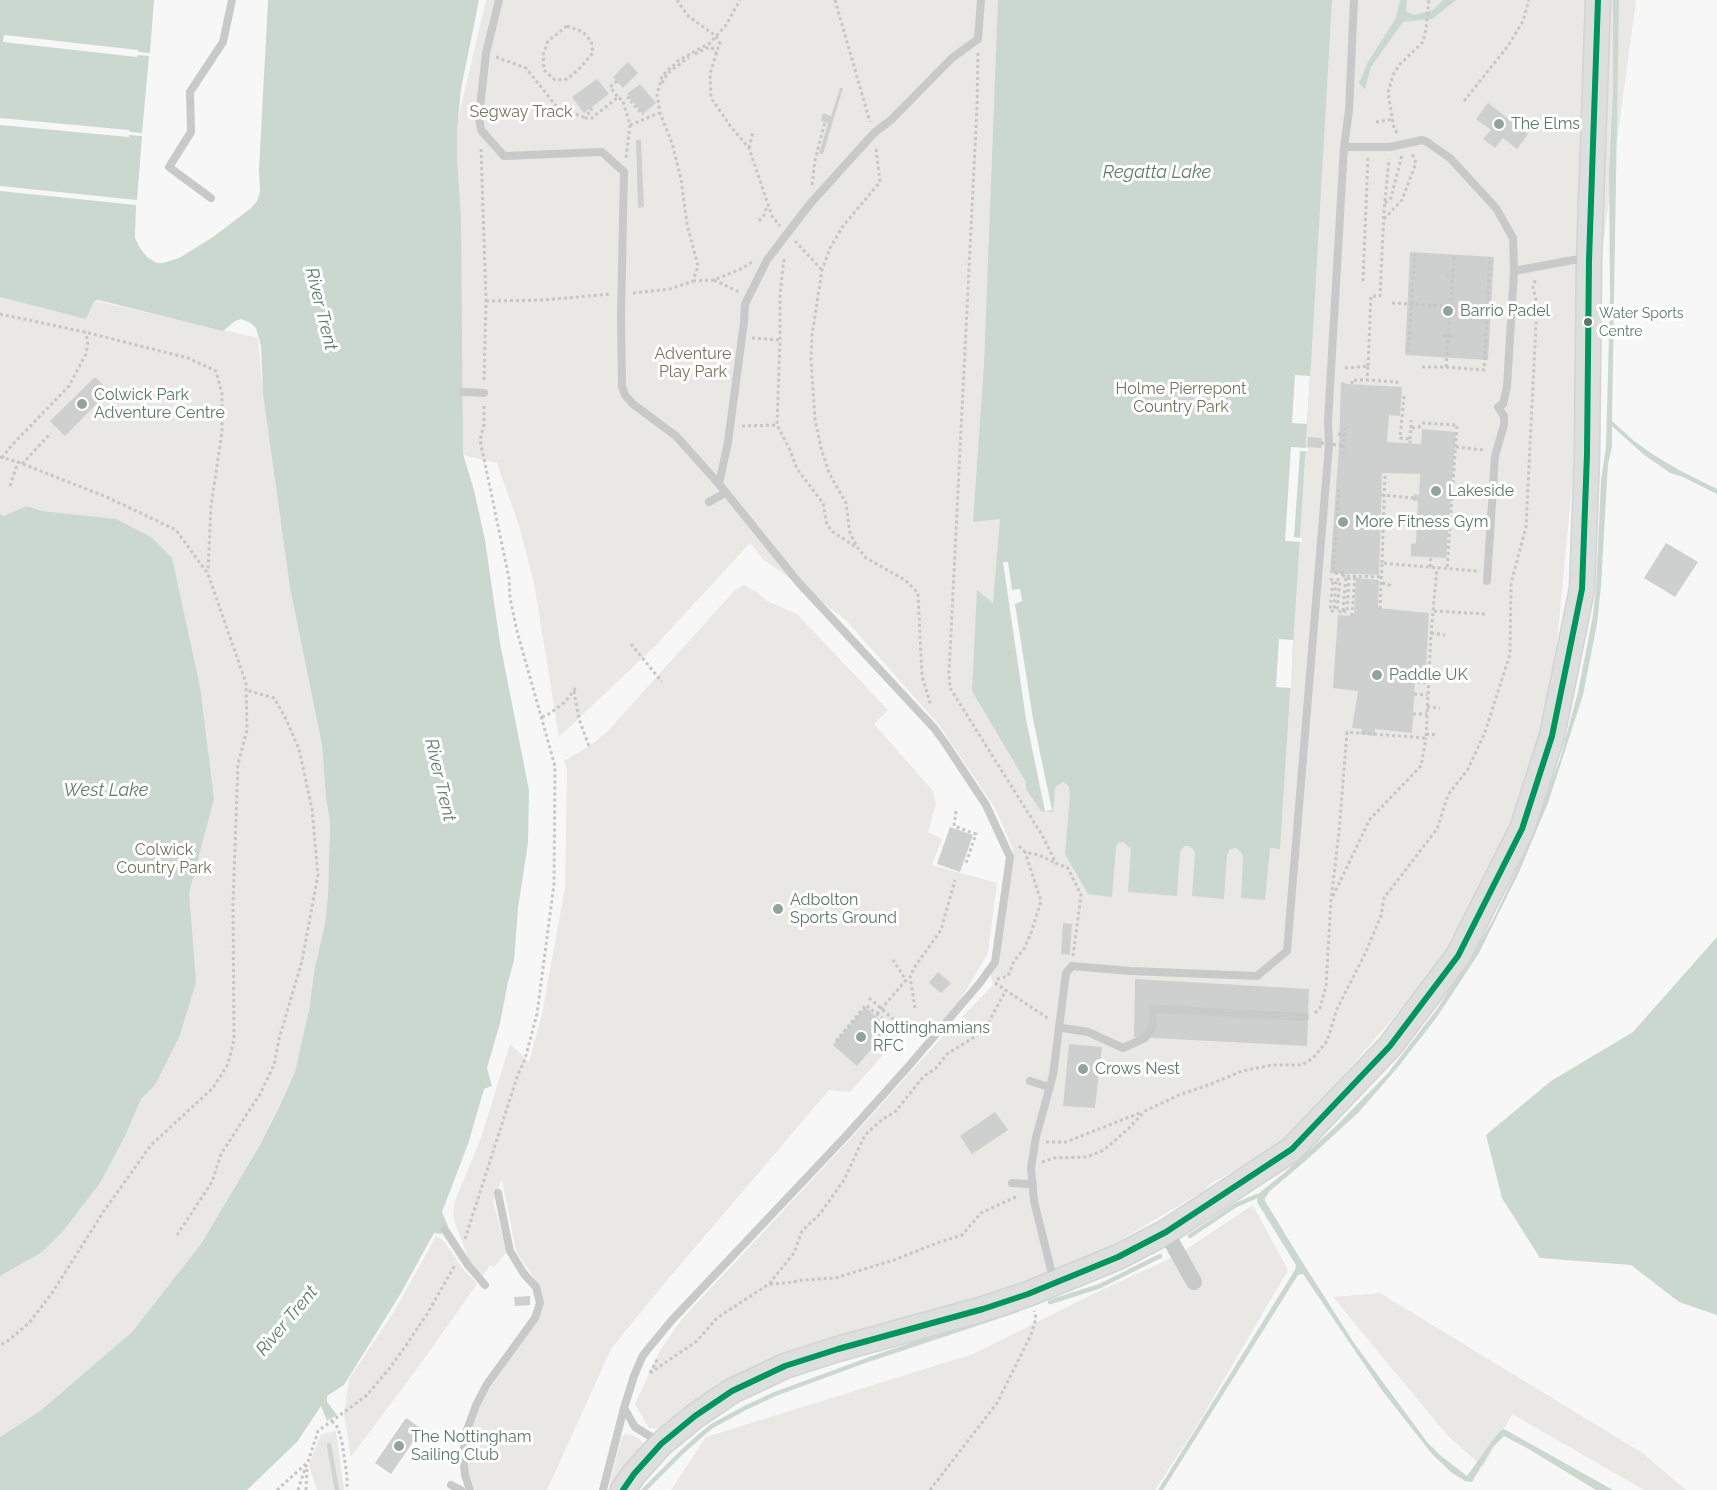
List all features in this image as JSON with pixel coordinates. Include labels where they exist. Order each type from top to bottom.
[{"type":"street","points":[[623,1490],[661,1444],[695,1416],[732,1391],[785,1366],[1028,1294],[1118,1257],[1166,1232],[1292,1149],[1390,1046],[1458,956],[1522,829],[1552,736],[1582,589],[1587,454],[1589,260],[1598,0]]},
{"type":"street","points":[[1166,1232],[1194,1282]]},
{"type":"lane","points":[[211,198],[169,167],[191,132],[189,92],[223,42],[232,0]]},
{"type":"lane","points":[[499,0],[486,53],[479,117],[481,130],[504,156],[602,152],[624,172],[622,386],[625,395],[641,411],[672,432],[719,484],[799,583],[924,717],[945,743],[986,805],[1010,857],[995,962],[979,984],[861,1120],[655,1339],[642,1357],[624,1408],[603,1490]]},
{"type":"lane","points":[[719,484],[742,338],[745,304],[771,254],[809,205],[874,133],[891,120],[952,58],[978,39],[981,0]]},
{"type":"lane","points":[[1055,1282],[1034,1201],[1032,1166],[1035,1141],[1058,1042],[1066,973],[1072,966],[1131,971],[1257,976],[1287,951],[1329,445],[1328,421],[1354,0]]},
{"type":"lane","points":[[1344,147],[1390,147],[1422,140],[1450,158],[1496,208],[1513,238],[1514,271],[1506,398],[1498,407],[1504,416],[1504,426],[1496,451],[1488,576]]},
{"type":"lane","points":[[1514,271],[1573,260],[1589,260]]},
{"type":"lane","points":[[464,392],[484,393]]},
{"type":"lane","points":[[709,502],[725,493]]},
{"type":"lane","points":[[1059,1026],[1088,1032],[1123,1048],[1145,1038],[1152,1027],[1154,1009],[1305,1017]]},
{"type":"lane","points":[[1030,1081],[1049,1087]]},
{"type":"lane","points":[[1012,1183],[1033,1186]]},
{"type":"lane","points":[[470,1490],[465,1475],[464,1453],[467,1430],[476,1405],[487,1384],[535,1318],[540,1303],[536,1287],[524,1274],[510,1251],[498,1193]]},
{"type":"lane","points":[[445,1230],[468,1265],[485,1285]]},
{"type":"lane","points":[[624,1408],[635,1427],[661,1444]]},
{"type":"lane","points":[[451,1485],[461,1490]]},
{"type":"path","points":[[677,0],[688,16],[716,36],[720,44],[710,74],[711,98],[749,148],[772,216],[822,270]]},
{"type":"path","points":[[693,281],[698,266],[687,224],[681,179],[672,143],[660,113],[657,95],[662,76],[680,60],[710,43],[726,25],[740,0]]},
{"type":"path","points":[[835,0],[874,133],[880,182],[843,226],[830,248],[822,270],[812,335],[811,360],[815,419],[829,473],[846,503],[850,532],[857,547],[866,558],[905,580],[918,593],[922,676],[932,708]]},
{"type":"path","points":[[1394,128],[1388,93],[1393,75],[1400,64],[1423,42],[1429,0]]},
{"type":"path","points":[[1464,101],[1508,46],[1523,21],[1529,0]]},
{"type":"path","points":[[567,26],[583,32],[591,41],[593,53],[567,79],[555,80],[544,70],[543,55],[548,41],[567,26]]},
{"type":"path","points":[[978,39],[977,107],[950,688],[1042,835],[1056,863]]},
{"type":"path","points":[[660,113],[660,90],[668,73],[688,57],[709,47],[716,53]]},
{"type":"path","points":[[486,53],[526,68],[557,106],[586,118],[592,118],[618,97]]},
{"type":"path","points":[[617,81],[610,87],[623,102],[630,125],[624,172]]},
{"type":"path","points":[[623,102],[629,98],[643,116]]},
{"type":"path","points":[[586,118],[592,110]]},
{"type":"path","points":[[630,125],[660,113]]},
{"type":"path","points":[[1376,122],[1393,119]]},
{"type":"path","points":[[809,205],[815,160],[825,122]]},
{"type":"path","points":[[749,148],[753,132]]},
{"type":"path","points":[[1385,203],[1391,198],[1405,144]]},
{"type":"path","points":[[1367,380],[1371,296],[1380,296],[1390,147]]},
{"type":"path","points":[[1363,281],[1368,152]]},
{"type":"path","points":[[481,157],[486,302],[484,425],[480,440],[509,578],[510,598],[517,631],[555,766],[554,884],[537,1014],[525,1059]]},
{"type":"path","points":[[1384,219],[1402,200],[1416,163]]},
{"type":"path","points":[[759,221],[767,204]]},
{"type":"path","points":[[787,234],[780,294],[777,425],[797,469],[823,503],[826,525],[857,547]]},
{"type":"path","points":[[1408,352],[1415,253]]},
{"type":"path","points":[[1446,367],[1454,255]]},
{"type":"path","points":[[486,302],[544,300],[670,289],[693,281],[714,280],[743,268],[760,256]]},
{"type":"path","points":[[1422,367],[1484,370],[1490,257]]},
{"type":"path","points":[[1035,1141],[1066,1142],[1242,1071],[1272,1065],[1302,1065],[1313,1058],[1328,1041],[1337,1009],[1381,916],[1384,898],[1437,829],[1448,795],[1468,769],[1485,732],[1510,654],[1511,583],[1526,527],[1537,304],[1533,286],[1537,266]]},
{"type":"path","points":[[1446,275],[1458,276]]},
{"type":"path","points":[[714,280],[739,292],[745,304]]},
{"type":"path","points":[[1392,303],[1488,308]]},
{"type":"path","points":[[0,314],[85,332],[188,358],[216,371],[222,394],[222,432],[211,506],[208,574]]},
{"type":"path","points":[[0,1346],[29,1323],[52,1293],[104,1211],[151,1145],[213,1088],[228,1064],[234,1040],[234,904],[238,764],[247,730],[246,683],[208,574],[176,530],[109,498],[1,457],[69,386],[86,354],[88,341],[85,332]]},
{"type":"path","points":[[1443,335],[1453,336]]},
{"type":"path","points":[[742,338],[780,340]]},
{"type":"path","points":[[1345,368],[1368,366]]},
{"type":"path","points":[[1352,384],[1352,380],[1397,382],[1395,387]]},
{"type":"path","points":[[1404,396],[1400,438],[1410,441],[1412,420]]},
{"type":"path","points":[[1411,428],[1419,427],[1423,423],[1457,425],[1447,569]]},
{"type":"path","points":[[729,428],[777,425]]},
{"type":"path","points":[[1343,454],[1345,428]]},
{"type":"path","points":[[10,486],[20,463],[51,433]]},
{"type":"path","points":[[1338,434],[1345,435]]},
{"type":"path","points":[[1322,443],[1344,446]]},
{"type":"path","points":[[1456,447],[1496,451]]},
{"type":"path","points":[[1380,609],[1382,496],[1385,473]]},
{"type":"path","points":[[1339,489],[1333,571],[1343,573],[1342,576],[1346,578]]},
{"type":"path","points":[[1382,496],[1413,498]]},
{"type":"path","points":[[1430,567],[1431,557]]},
{"type":"path","points":[[1382,563],[1447,569],[1488,576]]},
{"type":"path","points":[[1331,900],[1370,819],[1421,766],[1426,736],[1437,568]]},
{"type":"path","points":[[1335,573],[1354,577]]},
{"type":"path","points":[[1346,578],[1343,612],[1347,612],[1349,578],[1354,577]]},
{"type":"path","points":[[1352,616],[1354,577]]},
{"type":"path","points":[[1346,578],[1382,577]]},
{"type":"path","points":[[1329,592],[1330,579],[1333,579],[1330,611],[1334,611],[1336,579],[1340,580],[1337,611],[1342,612],[1346,578]]},
{"type":"path","points":[[1382,583],[1394,586]]},
{"type":"path","points":[[1434,611],[1486,614]]},
{"type":"path","points":[[1431,633],[1444,635]]},
{"type":"path","points":[[631,644],[662,682]]},
{"type":"path","points":[[1429,672],[1443,673]]},
{"type":"path","points":[[1417,682],[1429,683]]},
{"type":"path","points":[[542,717],[565,702],[577,686]]},
{"type":"path","points":[[177,1235],[212,1182],[221,1154],[260,1094],[274,1065],[279,1039],[302,961],[318,875],[312,809],[299,749],[286,718],[274,698],[246,690]]},
{"type":"path","points":[[574,691],[579,719],[589,746]]},
{"type":"path","points":[[1414,694],[1428,695]]},
{"type":"path","points":[[1427,707],[1440,708]]},
{"type":"path","points":[[1413,714],[1427,714]]},
{"type":"path","points":[[1305,1017],[1311,1018],[1320,1008],[1326,986],[1331,900],[1347,732],[1438,735]]},
{"type":"path","points":[[956,811],[954,827],[976,834],[966,862],[964,862]]},
{"type":"path","points":[[1059,1026],[991,981],[1008,976],[1014,961],[1024,949],[1041,901],[1025,852],[1039,855],[1068,868],[1081,895],[1072,966]]},
{"type":"path","points":[[877,1014],[908,979],[941,930],[955,880]]},
{"type":"path","points":[[893,960],[908,979],[915,1008]]},
{"type":"path","points":[[650,1373],[697,1341],[717,1318],[769,1284],[794,1253],[802,1231],[819,1215],[844,1180],[865,1135],[896,1111],[923,1077],[936,1068],[947,1054],[984,1031],[1006,990]]},
{"type":"path","points":[[869,998],[897,1022],[876,1049]]},
{"type":"path","points":[[836,1041],[866,1005],[883,1019]]},
{"type":"path","points":[[1032,1166],[1054,1158],[1087,1157],[1104,1150],[1145,1111]]},
{"type":"path","points":[[769,1284],[835,1278],[894,1260],[962,1235],[981,1212],[1033,1186]]},
{"type":"path","points":[[930,1490],[997,1403],[1031,1335],[1036,1318]]},
{"type":"path","points":[[298,1490],[318,1431],[334,1420],[342,1442],[347,1476],[346,1490]]},
{"type":"path","points":[[277,1490],[308,1462]]},
{"type":"path","points":[[306,1490],[308,1462]]},
{"type":"green space","name":"Holme Pierrepont Country Park","points":[[486,0],[1636,0],[1575,454],[1546,758],[1445,966],[1407,1002],[1287,1140],[1212,1183],[1202,1192],[1081,1263],[988,1302],[828,1344],[664,1429],[649,1428],[635,1404],[659,1352],[682,1319],[993,985],[990,973],[1000,953],[1013,849],[995,808],[939,725],[845,619],[763,559],[750,543],[656,645],[559,737],[534,583],[520,529],[497,463],[463,455],[453,140]]},
{"type":"green space","name":"Colwick Country Park","points":[[0,279],[258,338],[263,394],[290,588],[322,745],[330,823],[325,924],[305,1030],[295,1072],[260,1145],[201,1244],[132,1332],[40,1411],[0,1437]]},
{"type":"green space","name":"Adbolton Sports Ground","points":[[744,585],[767,601],[797,614],[888,710],[874,724],[933,791],[936,804],[928,832],[942,839],[932,865],[997,883],[988,953],[959,1002],[931,1034],[914,1020],[850,1092],[829,1090],[664,1284],[611,1349],[547,1490],[475,1490],[468,1472],[469,1441],[475,1415],[490,1385],[543,1307],[537,1283],[516,1251],[502,1179],[493,1202],[507,1252],[494,1267],[490,1265],[483,1276],[469,1260],[453,1217],[455,1201],[481,1138],[510,1044],[529,1062],[542,1014],[565,888],[567,770],[564,761],[606,733],[735,590]]},
{"type":"green space","points":[[1253,1205],[1288,1270],[1195,1429],[1155,1490],[671,1490],[706,1437],[973,1354],[1095,1293],[1178,1255]]},
{"type":"green space","points":[[436,1236],[444,1241],[463,1269],[477,1284],[351,1457],[344,1414],[349,1379],[395,1310]]},
{"type":"green space","points":[[1380,1293],[1644,1454],[1686,1490],[1644,1490],[1512,1414],[1483,1467],[1447,1435],[1333,1297]]},
{"type":"green space","points":[[336,1431],[344,1490],[317,1490],[309,1465],[321,1434]]},
{"type":"green space","points":[[625,1434],[638,1438],[643,1447],[614,1490],[608,1490],[622,1436]]},
{"type":"water","points":[[0,0],[154,0],[150,53],[4,35],[3,42],[137,57],[138,55],[149,56],[142,133],[0,118]]},
{"type":"water","name":"River Trent","points":[[268,0],[479,0],[461,89],[457,130],[461,218],[463,454],[485,540],[500,643],[529,790],[528,843],[518,908],[514,961],[487,1068],[492,1086],[484,1089],[468,1144],[442,1212],[448,1226],[441,1234],[434,1233],[401,1293],[344,1385],[327,1396],[327,1402],[337,1415],[327,1421],[321,1406],[297,1442],[247,1490],[0,1490],[0,1437],[40,1411],[132,1332],[201,1244],[260,1145],[279,1107],[295,1072],[325,924],[330,823],[322,745],[290,588],[263,394],[261,346],[256,328],[241,319],[223,331],[98,300],[94,301],[86,319],[0,297],[0,191],[136,205],[135,238],[147,257],[157,263],[179,258],[213,237],[251,208],[260,193],[259,170]]},
{"type":"water","name":"Regatta Lake","points":[[998,0],[1332,0],[1280,849],[1270,848],[1265,900],[1241,898],[1243,857],[1236,848],[1230,849],[1227,855],[1224,899],[1192,896],[1195,853],[1189,846],[1184,846],[1180,852],[1177,896],[1128,892],[1131,849],[1123,842],[1118,843],[1116,847],[1112,897],[1088,894],[1065,854],[1069,786],[1063,782],[1055,787],[1053,812],[1041,811],[1026,789],[1026,782],[972,691],[977,590],[993,603],[1000,519],[973,522],[984,365]]},
{"type":"water","points":[[1400,0],[1407,0],[1406,11],[1414,15],[1433,10],[1443,0],[1456,0],[1432,19],[1403,22],[1371,67],[1365,89],[1359,83],[1368,62],[1396,18]]},
{"type":"water","points":[[1613,0],[1619,0],[1612,421],[1654,455],[1717,489],[1717,494],[1670,473],[1643,454],[1612,426],[1597,624],[1583,695],[1548,803],[1519,872],[1479,953],[1437,1017],[1359,1112],[1270,1191],[1265,1201],[1354,1343],[1427,1442],[1440,1455],[1467,1476],[1500,1431],[1504,1429],[1613,1490],[1596,1490],[1504,1436],[1492,1448],[1472,1482],[1465,1481],[1452,1473],[1432,1454],[1381,1389],[1303,1274],[1298,1275],[1163,1490],[1158,1490],[1295,1270],[1296,1265],[1257,1202],[1258,1194],[1335,1127],[1388,1073],[1437,1009],[1494,918],[1524,854],[1560,759],[1578,692],[1593,615],[1601,480],[1606,447]]},
{"type":"water","points":[[0,125],[129,137],[129,135],[142,136],[137,200],[0,186]]},
{"type":"water","name":"West Lake","points":[[27,506],[41,511],[116,519],[151,537],[172,558],[200,687],[214,799],[189,893],[196,982],[180,1035],[155,1085],[141,1099],[125,1136],[100,1183],[63,1231],[42,1252],[0,1276],[0,514],[4,516]]},
{"type":"water","points":[[1717,937],[1717,1315],[1679,1302],[1631,1265],[1540,1258],[1502,1198],[1486,1135],[1551,1081],[1633,1032]]},
{"type":"pier","points":[[1295,375],[1310,376],[1307,424],[1292,423]]},
{"type":"pier","points":[[1291,447],[1308,448],[1308,451],[1300,451],[1294,537],[1302,538],[1302,542],[1285,541]]},
{"type":"pier","points":[[1003,562],[1008,562],[1012,590],[1020,589],[1022,601],[1015,604],[1033,719],[1052,810],[1045,811],[1026,719]]},
{"type":"pier","points":[[1279,639],[1293,640],[1291,688],[1276,687]]},
{"type":"building","points":[[628,62],[638,73],[623,88],[613,77]]},
{"type":"building","points":[[597,79],[609,94],[584,113],[572,97]]},
{"type":"building","points":[[640,84],[656,103],[643,114],[627,94]]},
{"type":"building","points":[[840,88],[843,88],[823,154],[819,154],[828,123],[821,121],[823,113],[831,116]]},
{"type":"building","name":"The Elms","points":[[1488,103],[1528,134],[1517,149],[1503,138],[1495,148],[1483,139],[1491,130],[1476,119]]},
{"type":"building","points":[[636,140],[641,140],[644,207],[638,208]]},
{"type":"building","name":"Barrio Padel","points":[[1410,252],[1494,257],[1488,360],[1405,355]]},
{"type":"building","name":"Colwick Park Adventure Centre","points":[[95,377],[109,391],[65,436],[50,421]]},
{"type":"building","name":"Lakeside","points":[[1341,382],[1402,387],[1400,416],[1389,415],[1387,442],[1421,444],[1422,429],[1456,432],[1446,558],[1411,556],[1411,544],[1416,543],[1418,501],[1413,501],[1414,494],[1419,495],[1420,474],[1382,473],[1379,575],[1330,573]]},
{"type":"building","points":[[1308,437],[1322,438],[1321,448],[1307,447]]},
{"type":"building","points":[[1666,543],[1698,562],[1675,597],[1644,578]]},
{"type":"building","name":"Paddle UK","points":[[1356,578],[1379,580],[1378,608],[1429,613],[1426,671],[1420,671],[1419,680],[1415,681],[1412,733],[1375,729],[1375,736],[1360,734],[1362,729],[1352,728],[1358,691],[1333,688],[1338,615],[1354,616]]},
{"type":"building","points":[[950,827],[973,835],[960,872],[937,864]]},
{"type":"building","points":[[1063,923],[1072,924],[1070,955],[1061,954]]},
{"type":"building","points":[[938,972],[951,983],[941,993],[929,983]]},
{"type":"building","points":[[1135,979],[1309,989],[1307,1046],[1134,1037]]},
{"type":"building","name":"Nottinghamians RFC","points":[[865,1007],[889,1028],[857,1066],[833,1045]]},
{"type":"building","name":"Crows Nest","points":[[1069,1044],[1102,1047],[1095,1108],[1063,1106]]},
{"type":"building","points":[[995,1112],[1008,1130],[972,1154],[960,1136]]},
{"type":"building","points":[[530,1296],[530,1305],[515,1306],[514,1297]]},
{"type":"building","name":"The Nottingham Sailing Club","points":[[406,1418],[422,1429],[391,1474],[375,1463]]},
{"type":"waterway","points":[[1190,1236],[1236,1205],[1257,1196]]},
{"type":"waterway","points":[[1050,1302],[1100,1286],[1160,1256]]},
{"type":"waterway","points":[[644,1490],[712,1426],[745,1408],[775,1394],[870,1359],[1017,1310]]},
{"type":"waterway","points":[[329,1445],[337,1490]]},
{"type":"transit line","points":[[623,1490],[661,1444],[695,1416],[732,1391],[785,1366],[1028,1294],[1118,1257],[1166,1232],[1292,1149],[1390,1046],[1458,956],[1522,829],[1552,736],[1582,589],[1587,454],[1589,260],[1598,0]]},
{"type":"place","name":"The Elms","points":[[1499,124]]},
{"type":"place","name":"Barrio Padel","points":[[1448,311]]},
{"type":"place","name":"Water Sports Centre","points":[[1588,322]]},
{"type":"place","name":"Colwick Park Adventure Centre","points":[[82,404]]},
{"type":"place","name":"Lakeside","points":[[1436,491]]},
{"type":"place","name":"More Fitness Gym","points":[[1343,522]]},
{"type":"place","name":"Paddle UK","points":[[1377,675]]},
{"type":"place","name":"Adbolton Sports Ground","points":[[778,909]]},
{"type":"place","name":"Nottinghamians RFC","points":[[861,1037]]},
{"type":"place","name":"Crows Nest","points":[[1083,1069]]},
{"type":"place","name":"The Nottingham Sailing Club","points":[[399,1446]]},
{"type":"park label","name":"Segway Track","points":[[521,112]]},
{"type":"park label","name":"Adventure Play Park","points":[[693,363]]}]
